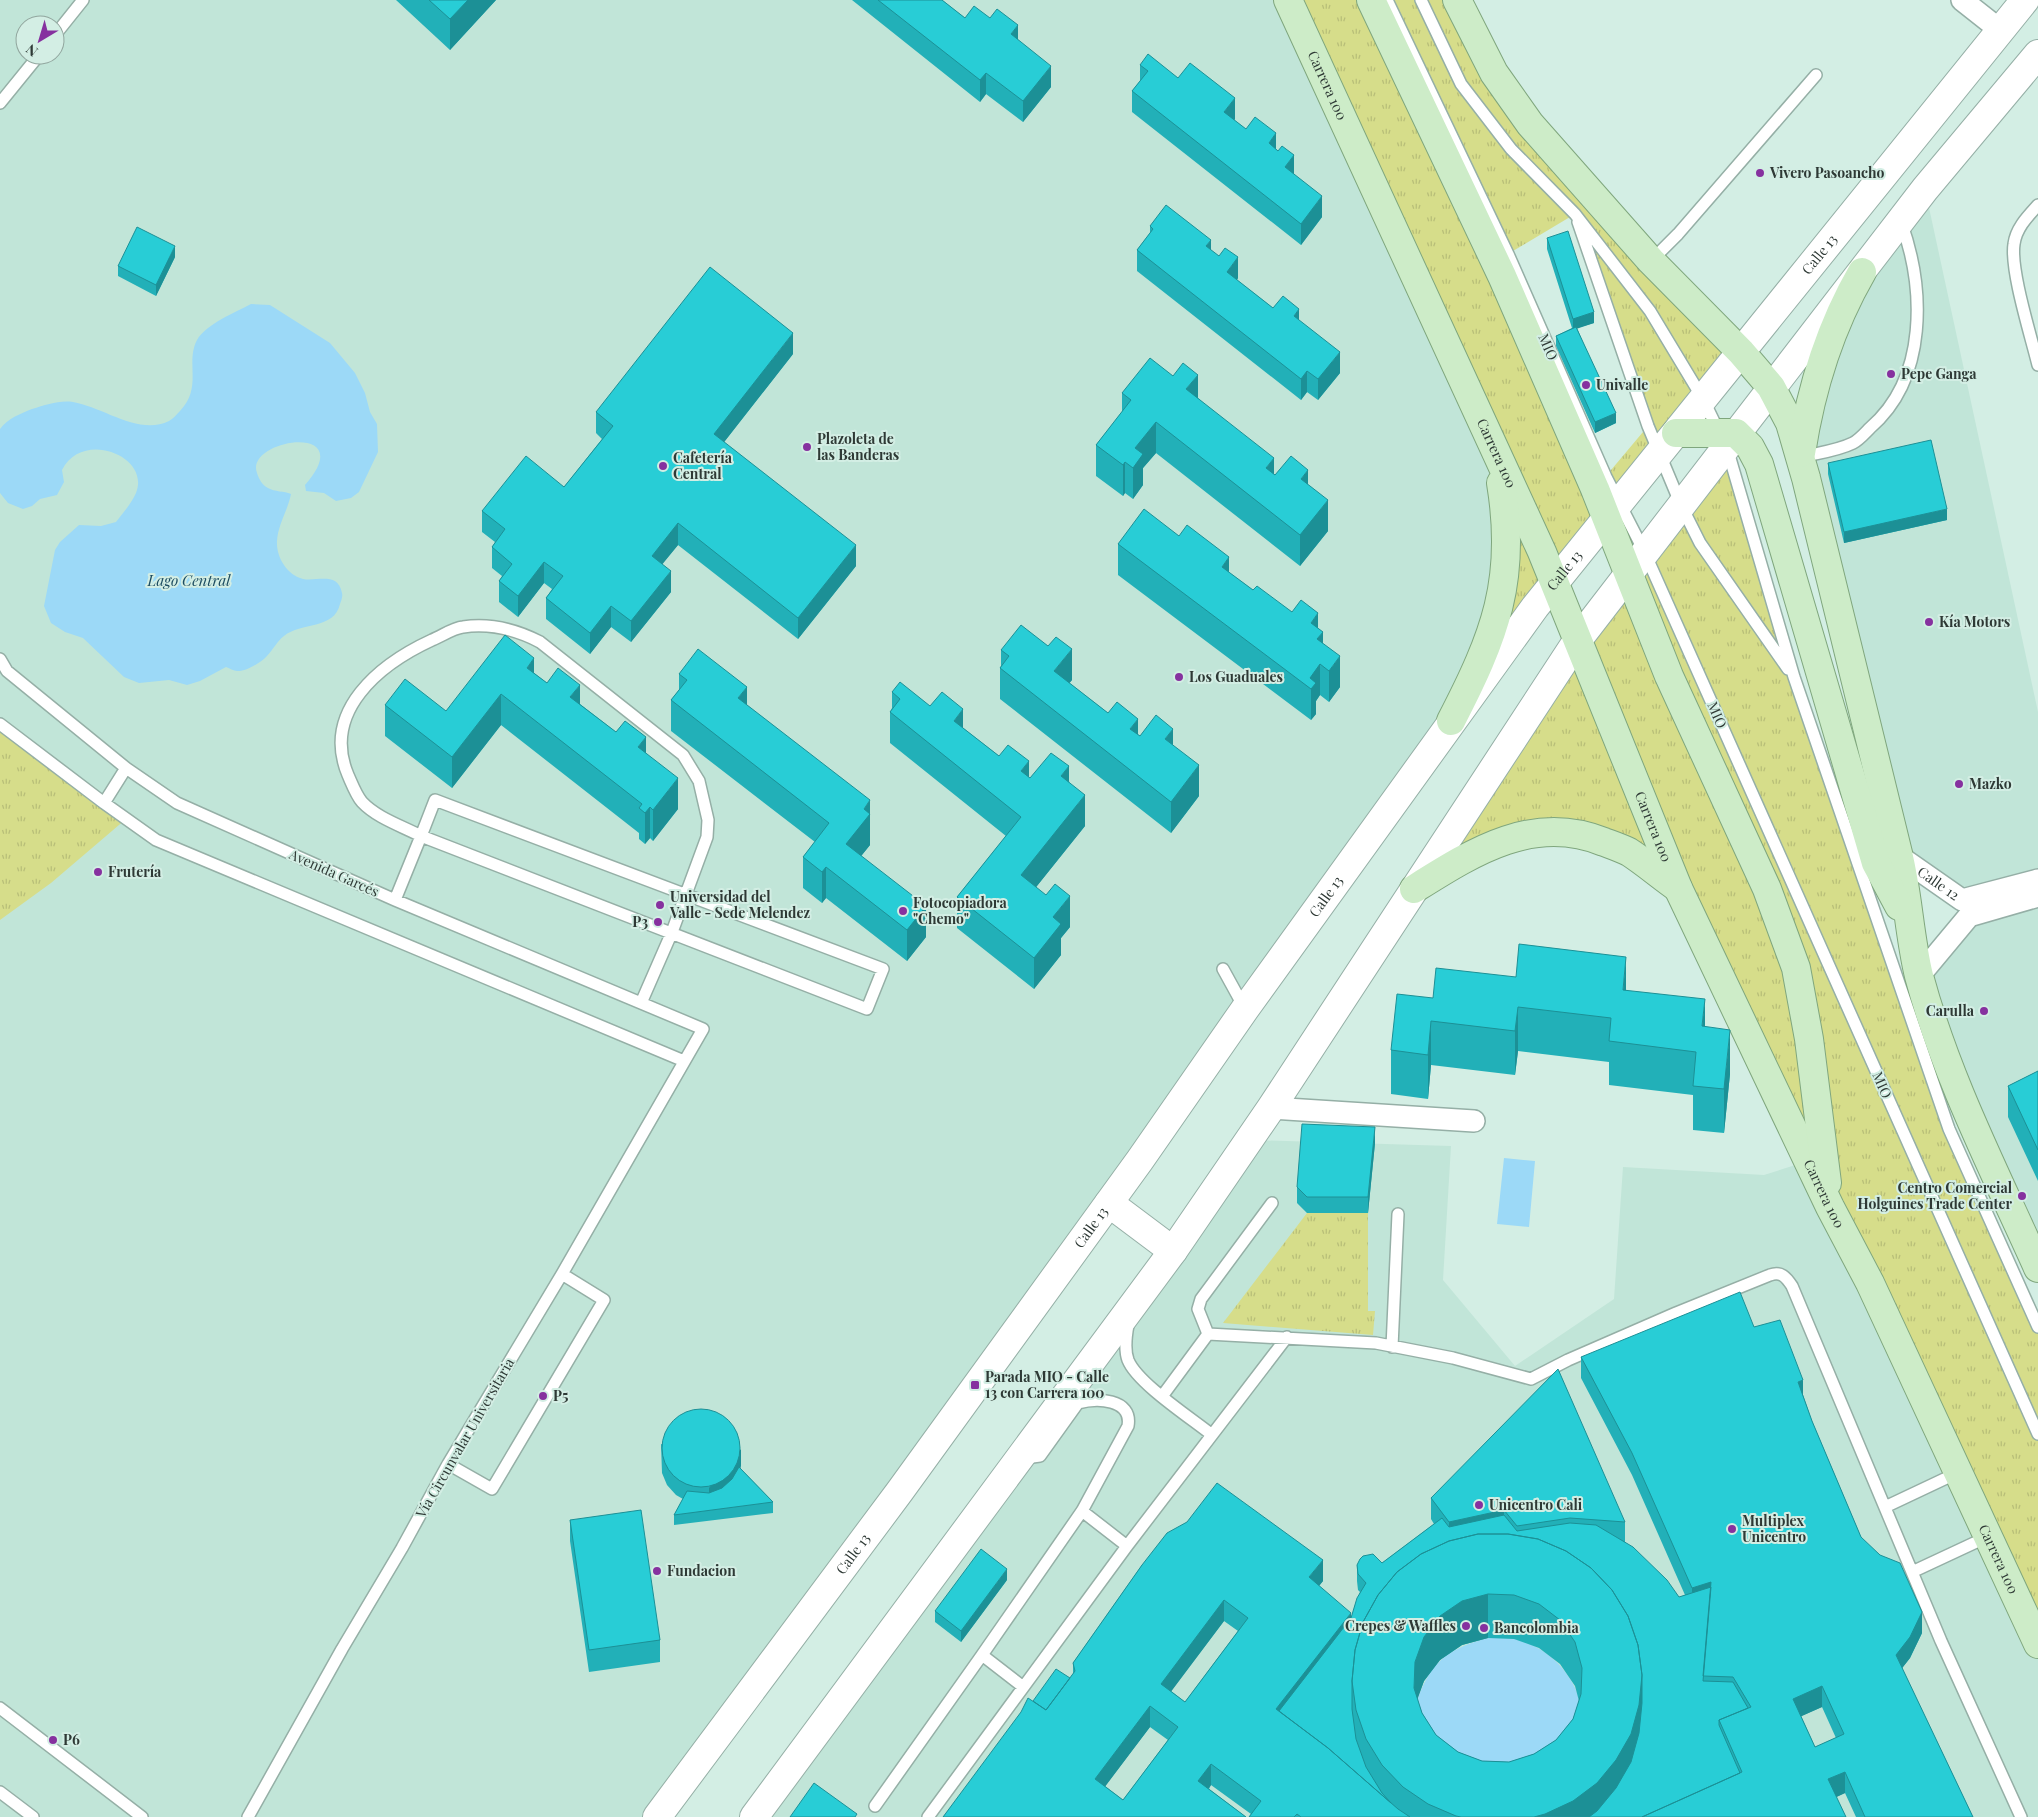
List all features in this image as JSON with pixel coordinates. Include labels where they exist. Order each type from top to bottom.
[{"type":"main road","name":"Carrera 100","points":[[1288,0],[1478,410],[1555,583],[1678,888],[1830,1207],[1870,1283],[2038,1644]]},
{"type":"main road","points":[[1372,0],[1613,510],[1628,573],[1669,676],[1767,889],[1796,968],[1809,1039],[1830,1207]]},
{"type":"main road","points":[[1457,0],[1494,73],[1530,124],[1652,261],[1741,352],[1770,387],[1790,423],[1801,457],[1899,856],[1908,925],[1919,976],[1941,1045],[1972,1124],[2038,1268]]},
{"type":"main road","name":"Calle 13","points":[[657,1817],[894,1499],[1109,1203],[1451,721],[1555,583],[1613,510],[2025,0]]},
{"type":"main road","points":[[754,1817],[1173,1250],[1271,1108],[1577,641],[1681,505],[1727,437],[1770,387],[1862,272],[1900,220],[2038,54]]},
{"type":"main road","points":[[1801,457],[1810,403],[1827,345],[1862,272]]},
{"type":"main road","points":[[1451,721],[1475,674],[1494,627],[1505,576],[1507,520],[1504,501],[1497,464],[1478,410]]},
{"type":"main road","points":[[1668,443],[1727,437],[1750,446],[1759,464],[1876,863],[1908,925]]},
{"type":"main road","points":[[1414,889],[1464,857],[1507,838],[1554,830],[1590,836],[1628,852],[1678,888]]},
{"type":"main road","points":[[1109,1203],[1173,1250]]},
{"type":"street","points":[[1962,0],[2000,30]]},
{"type":"street","name":"Calle 12","points":[[1899,856],[1962,900],[2038,880]]},
{"type":"street","name":"Calle 12","points":[[1919,976],[1969,916],[2038,896]]},
{"type":"street","points":[[1271,1108],[1474,1121]]},
{"type":"lane","points":[[65,22],[83,0]]},
{"type":"lane","name":"MIO","points":[[1387,0],[1508,254],[1613,510],[1644,552],[2038,1434]]},
{"type":"lane","points":[[1421,0],[1461,84],[1511,149],[1575,214],[1650,311],[1727,437],[1794,677],[1949,1129],[2038,1327]]},
{"type":"lane","points":[[0,102],[31,65]]},
{"type":"lane","points":[[1652,261],[1678,234],[1816,75]]},
{"type":"lane","points":[[2038,204],[2020,227],[2014,243],[2014,261],[2038,365]]},
{"type":"lane","points":[[1575,214],[1648,426],[1668,443],[1681,505],[1700,543],[1794,677]]},
{"type":"lane","points":[[1801,457],[1853,443],[1885,416],[1907,378],[1918,322],[1911,251],[1900,220]]},
{"type":"lane","points":[[395,900],[421,836],[435,800],[686,893],[883,969],[868,1009],[672,932],[421,836],[374,812],[362,801],[342,762],[341,728],[355,698],[396,658],[462,627],[496,625],[525,634],[540,642],[683,755],[699,781],[708,820],[707,837],[686,893],[672,932],[640,1002]]},
{"type":"lane","name":"Avenida Garcés","points":[[0,659],[7,671],[126,768],[178,803],[395,900],[703,1029]]},
{"type":"lane","points":[[0,724],[156,840],[684,1061]]},
{"type":"lane","points":[[104,803],[126,768]]},
{"type":"lane","points":[[1223,969],[1245,1009]]},
{"type":"lane","name":"Vía Circunvalar Universitaria","points":[[248,1817],[448,1464],[562,1274],[703,1029]]},
{"type":"lane","points":[[1208,1334],[1198,1309],[1201,1299],[1272,1203]]},
{"type":"lane","points":[[1392,1347],[1398,1214]]},
{"type":"lane","points":[[1208,1334],[1350,1341],[1453,1358],[1531,1379],[1568,1360],[1676,1313],[1777,1273],[1783,1275],[1792,1286],[1941,1641],[2021,1817]]},
{"type":"lane","points":[[448,1464],[492,1489],[604,1300],[562,1274]]},
{"type":"lane","points":[[1130,1308],[1125,1339],[1128,1360],[1140,1378],[1212,1434]]},
{"type":"lane","points":[[1163,1395],[1208,1334]]},
{"type":"lane","points":[[928,1817],[1022,1686],[1287,1337]]},
{"type":"lane","points":[[874,1806],[1082,1511],[1128,1426],[1128,1416],[1122,1407],[1108,1401],[1097,1399],[1078,1403],[1040,1456],[1021,1458]]},
{"type":"lane","points":[[1885,1507],[1957,1473]]},
{"type":"lane","points":[[1082,1511],[1127,1546]]},
{"type":"lane","points":[[1912,1572],[1987,1537]]},
{"type":"lane","points":[[982,1655],[1022,1686]]},
{"type":"lane","points":[[0,1708],[142,1817]]},
{"type":"lane","points":[[0,1792],[33,1817]]},
{"type":"shaded area","name":"Universidad del Valle - Sede Melendez","points":[[0,0],[1288,0],[1478,410],[1507,520],[1475,674],[657,1817],[0,1817]]},
{"type":"shaded area","points":[[1925,189],[2038,712],[2038,880],[1962,900],[1899,856],[1805,430],[1820,364]]},
{"type":"shaded area","name":"Carulla","points":[[2038,896],[2038,1268],[1919,976],[1969,916]]},
{"type":"shaded area","name":"Unicentro Cali","points":[[1250,1140],[1451,1146],[1443,1280],[1515,1366],[1614,1299],[1623,1167],[1764,1175],[1808,1161],[2038,1644],[2038,1817],[754,1817]]},
{"type":"green space","points":[[1288,0],[1457,0],[1494,73],[1741,352],[1535,607],[1494,627],[1497,464]],"holes":[[[1575,214],[1648,426],[1606,476],[1508,254]]]},
{"type":"green space","points":[[1726,446],[1794,677],[1949,1129],[2038,1327],[2038,1644],[1678,888],[1553,830],[1414,889]]},
{"type":"green space","points":[[0,724],[126,819],[51,883],[0,920]]},
{"type":"green space","points":[[1307,1213],[1368,1213],[1368,1311],[1375,1311],[1373,1335],[1223,1323]]},
{"type":"water","name":"Lago Central","points":[[251,304],[270,305],[330,343],[355,373],[365,393],[370,412],[377,424],[378,452],[359,492],[351,498],[336,501],[324,493],[306,491],[305,485],[318,465],[319,451],[311,444],[297,442],[281,445],[267,452],[258,461],[257,473],[264,485],[271,489],[291,494],[279,529],[277,541],[278,553],[287,569],[292,574],[303,579],[326,579],[336,582],[340,586],[342,599],[337,612],[331,618],[291,632],[277,643],[265,658],[249,668],[237,671],[226,667],[200,681],[187,685],[169,680],[139,683],[124,677],[83,638],[65,632],[51,623],[44,606],[55,550],[60,542],[79,525],[101,526],[116,522],[136,493],[138,480],[134,468],[112,452],[84,451],[72,458],[62,470],[64,482],[57,495],[40,499],[32,506],[23,509],[8,503],[0,493],[0,429],[10,419],[32,409],[47,404],[63,402],[85,405],[133,423],[157,425],[169,421],[180,411],[191,393],[194,349],[201,334],[214,324]]},
{"type":"water","points":[[1504,1158],[1535,1161],[1529,1227],[1497,1224]]},
{"type":"water","points":[[1488,1638],[1515,1639],[1527,1643],[1550,1656],[1568,1675],[1574,1686],[1582,1711],[1582,1721],[1581,1738],[1482,1805],[1415,1706],[1427,1679],[1441,1660],[1460,1648]]},
{"type":"building","points":[[429,0],[468,0],[450,19]]},
{"type":"building","points":[[878,0],[942,0],[965,18],[974,6],[990,18],[997,9],[1018,25],[1011,34],[1051,66],[1023,101],[986,73],[980,80]]},
{"type":"building","points":[[1148,54],[1178,78],[1190,63],[1235,98],[1224,112],[1246,129],[1255,117],[1276,133],[1269,143],[1278,151],[1282,146],[1294,155],[1285,167],[1322,196],[1301,224],[1132,91],[1148,71],[1140,65]]},
{"type":"building","points":[[1166,205],[1211,240],[1206,246],[1219,256],[1225,248],[1238,257],[1227,272],[1273,308],[1283,296],[1299,309],[1294,316],[1340,352],[1318,379],[1307,371],[1301,379],[1137,250],[1153,229],[1150,226]]},
{"type":"building","points":[[137,227],[175,246],[156,285],[118,266]]},
{"type":"building","points":[[1568,231],[1594,312],[1573,319],[1547,238]]},
{"type":"building","name":"Cafetería Central","points":[[710,267],[793,333],[714,434],[856,545],[798,618],[678,523],[652,556],[671,571],[631,621],[611,606],[590,633],[546,598],[563,576],[544,562],[518,596],[499,581],[512,564],[492,547],[505,529],[482,511],[526,456],[564,487],[613,426],[596,412]]},
{"type":"building","name":"Univalle","points":[[1576,327],[1616,413],[1595,422],[1556,336]]},
{"type":"building","points":[[1150,358],[1173,376],[1183,363],[1198,375],[1186,389],[1274,458],[1266,468],[1275,475],[1291,456],[1308,470],[1301,479],[1328,500],[1300,535],[1156,422],[1135,448],[1143,454],[1133,468],[1125,462],[1123,465],[1096,445],[1131,400],[1122,393]]},
{"type":"building","points":[[1931,440],[1947,509],[1844,532],[1828,463]]},
{"type":"building","points":[[1144,509],[1179,536],[1187,525],[1229,557],[1222,567],[1253,590],[1257,586],[1292,612],[1301,600],[1318,613],[1311,623],[1323,632],[1317,639],[1340,656],[1329,671],[1320,664],[1310,678],[1316,683],[1311,689],[1118,544]]},
{"type":"building","points":[[1021,625],[1048,646],[1056,637],[1072,649],[1054,671],[1108,713],[1117,702],[1138,719],[1130,729],[1140,736],[1156,715],[1173,729],[1165,739],[1199,765],[1171,802],[1000,668],[1009,656],[1001,650]]},
{"type":"building","points":[[505,635],[534,658],[527,668],[547,683],[558,668],[580,685],[570,697],[616,732],[625,721],[646,737],[638,747],[678,778],[653,810],[650,807],[645,813],[639,808],[642,804],[501,694],[452,757],[385,705],[405,679],[446,711]]},
{"type":"building","points":[[698,649],[747,687],[738,698],[870,800],[864,809],[870,814],[846,844],[926,906],[907,930],[826,867],[822,872],[803,857],[829,823],[671,700],[687,680],[679,674]]},
{"type":"building","points":[[900,682],[930,706],[942,692],[963,709],[954,721],[999,756],[1008,745],[1029,761],[1021,771],[1030,778],[1051,753],[1069,766],[1061,776],[1085,795],[1021,875],[1046,895],[1055,884],[1070,896],[1053,917],[1061,924],[1034,958],[957,897],[1021,817],[890,712],[900,699],[892,692]]},
{"type":"building","points":[[1519,944],[1626,957],[1623,990],[1705,999],[1702,1026],[1730,1030],[1724,1089],[1693,1086],[1696,1052],[1609,1041],[1611,1018],[1518,1007],[1515,1031],[1431,1021],[1428,1055],[1391,1050],[1397,994],[1433,998],[1436,968],[1516,977]]},
{"type":"building","points":[[2038,1071],[2038,1150],[2008,1086]]},
{"type":"building","points":[[1302,1124],[1375,1127],[1368,1197],[1307,1197],[1297,1187]]},
{"type":"building","points":[[1740,1292],[1754,1327],[1780,1320],[1803,1380],[1798,1382],[1812,1421],[1861,1537],[1880,1555],[1900,1563],[1922,1612],[1910,1637],[1896,1655],[1973,1817],[1865,1817],[1845,1772],[1828,1779],[1846,1817],[1642,1817],[1742,1772],[1719,1720],[1751,1707],[1733,1677],[1703,1676],[1711,1582],[1692,1588],[1632,1453],[1581,1357]],"holes":[[[1822,1686],[1844,1734],[1815,1747],[1793,1699]]]},
{"type":"building","points":[[1558,1369],[1625,1522],[1570,1518],[1517,1526],[1504,1510],[1449,1522],[1431,1498]]},
{"type":"building","points":[[693,1409],[709,1409],[723,1415],[734,1426],[740,1440],[740,1456],[734,1470],[723,1481],[709,1487],[693,1487],[679,1481],[668,1470],[662,1456],[662,1440],[668,1426],[679,1415]]},
{"type":"building","points":[[739,1467],[773,1502],[674,1515],[687,1491],[709,1493],[722,1488],[732,1479]]},
{"type":"building","points":[[1217,1483],[1323,1560],[1309,1577],[1351,1613],[1276,1709],[1328,1748],[1398,1809],[1410,1817],[1301,1817],[1297,1814],[1294,1817],[1249,1817],[1261,1801],[1211,1764],[1198,1781],[1246,1817],[943,1817],[1021,1712],[1028,1698],[1046,1710],[1075,1671],[1073,1663],[1142,1565],[1167,1533],[1187,1522]],"holes":[[[1224,1600],[1248,1618],[1185,1702],[1161,1684]],[[1150,1706],[1178,1727],[1123,1800],[1095,1779]]]},
{"type":"building","points":[[641,1510],[660,1640],[589,1650],[570,1520]]},
{"type":"building","points":[[1504,1515],[1517,1531],[1570,1523],[1596,1525],[1633,1547],[1667,1580],[1679,1597],[1711,1587],[1703,1681],[1733,1682],[1748,1708],[1719,1720],[1719,1725],[1740,1773],[1642,1817],[1589,1817],[1597,1811],[1616,1788],[1631,1762],[1639,1733],[1642,1703],[1642,1675],[1638,1645],[1628,1616],[1612,1590],[1591,1568],[1566,1551],[1538,1539],[1508,1534],[1478,1534],[1449,1541],[1421,1554],[1397,1572],[1378,1595],[1363,1622],[1355,1650],[1352,1681],[1352,1709],[1356,1739],[1366,1767],[1382,1793],[1391,1803],[1328,1748],[1279,1711],[1351,1618],[1357,1598],[1366,1583],[1358,1574],[1357,1565],[1363,1556],[1373,1554],[1382,1563],[1442,1518],[1449,1527]]},
{"type":"building","points":[[1478,1534],[1508,1534],[1538,1539],[1566,1551],[1591,1568],[1612,1590],[1628,1616],[1638,1645],[1642,1675],[1639,1705],[1631,1734],[1616,1760],[1597,1783],[1573,1801],[1545,1814],[1534,1817],[1456,1816],[1428,1804],[1403,1787],[1382,1765],[1366,1739],[1356,1710],[1352,1681],[1355,1650],[1363,1622],[1378,1595],[1397,1572],[1421,1554],[1449,1541]],"holes":[[[1488,1594],[1514,1595],[1539,1604],[1560,1620],[1575,1642],[1582,1668],[1581,1694],[1573,1719],[1556,1740],[1534,1754],[1509,1762],[1482,1761],[1458,1752],[1436,1735],[1422,1713],[1414,1688],[1415,1662],[1424,1637],[1440,1616],[1462,1601]]]},
{"type":"building","points":[[981,1549],[1007,1569],[961,1631],[935,1611]]},
{"type":"building","points":[[1056,1669],[1070,1678],[1046,1710],[1033,1701]]},
{"type":"building","points":[[814,1783],[857,1814],[855,1817],[790,1817]]},
{"type":"place","name":"Vivero Pasoancho","points":[[1760,173]]},
{"type":"place","name":"Pepe Ganga","points":[[1891,374]]},
{"type":"place","name":"Univalle","points":[[1586,385]]},
{"type":"place","name":"Plazoleta de las Banderas","points":[[807,447]]},
{"type":"place","name":"Cafetería Central","points":[[663,466]]},
{"type":"place","name":"Kía Motors","points":[[1929,622]]},
{"type":"place","name":"Los Guaduales","points":[[1179,677]]},
{"type":"place","name":"Mazko","points":[[1959,784]]},
{"type":"place","name":"Frutería","points":[[98,872]]},
{"type":"place","name":"Universidad del Valle - Sede Melendez","points":[[660,905]]},
{"type":"place","name":"Fotocopiadora \"Chemo\"","points":[[903,911]]},
{"type":"place","name":"P3","points":[[658,922]]},
{"type":"place","name":"Carulla","points":[[1984,1011]]},
{"type":"place","name":"Centro Comercial Holguines Trade Center","points":[[2022,1196]]},
{"type":"place","name":"Parada MIO - Calle 13 con Carrera 100","points":[[975,1385]]},
{"type":"place","name":"P5","points":[[543,1396]]},
{"type":"place","name":"Unicentro Cali","points":[[1479,1505]]},
{"type":"place","name":"Multiplex Unicentro","points":[[1732,1529]]},
{"type":"place","name":"Fundacion","points":[[657,1571]]},
{"type":"place","name":"Crepes & Waffles","points":[[1466,1626]]},
{"type":"place","name":"Bancolombia","points":[[1484,1628]]},
{"type":"place","name":"P6","points":[[53,1740]]}]
